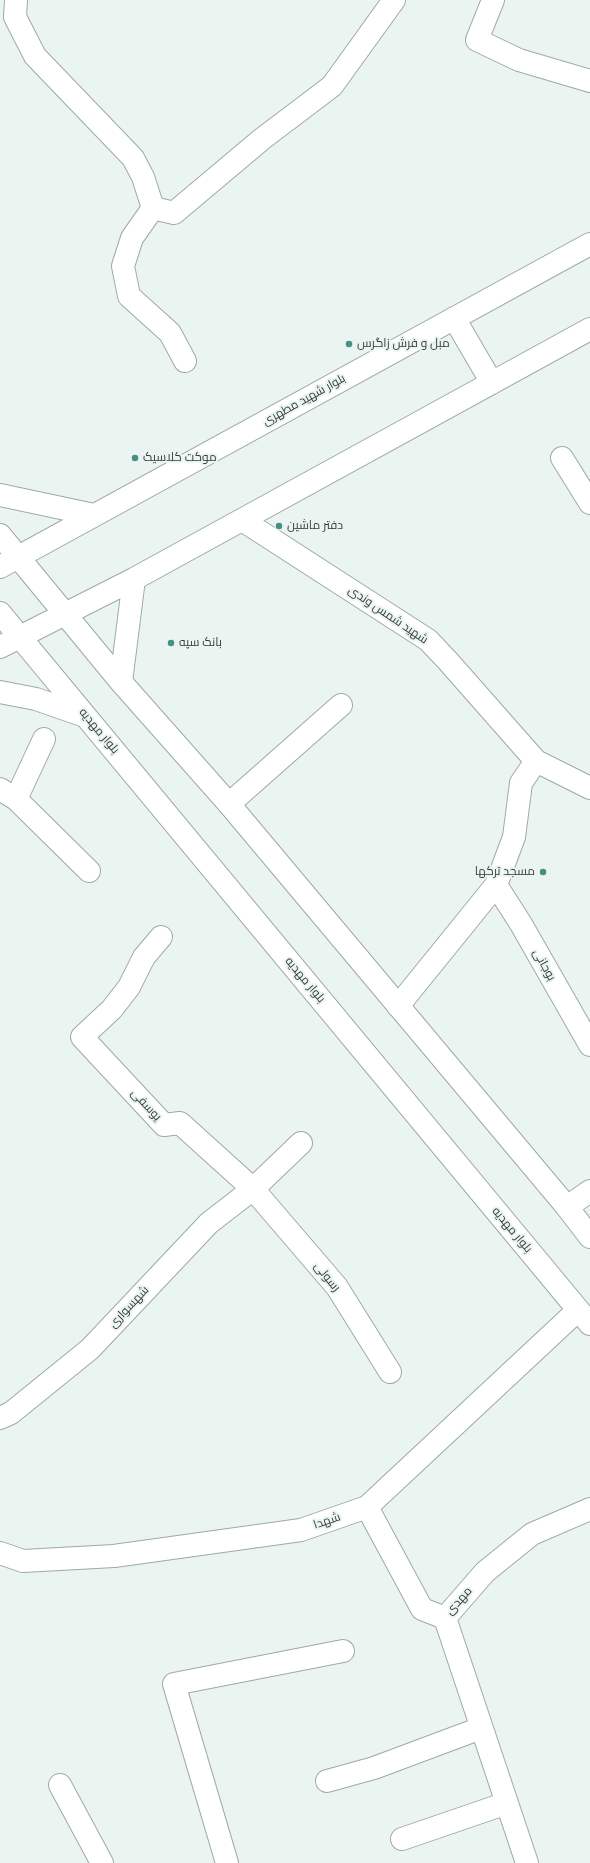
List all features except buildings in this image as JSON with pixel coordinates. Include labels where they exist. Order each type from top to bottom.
[{"type":"main road","points":[[153,208],[174,213],[262,140],[332,86],[394,0]]},
{"type":"main road","points":[[493,0],[477,40],[519,60],[590,81]]},
{"type":"main road","points":[[11,5],[15,17],[35,56],[133,158],[143,178],[153,208]]},
{"type":"main road","points":[[153,208],[132,238],[123,266],[130,296],[170,332],[185,360]]},
{"type":"main road","name":"بلوار شهید مطهری","points":[[9,562],[590,244]]},
{"type":"main road","points":[[454,318],[492,383]]},
{"type":"main road","points":[[0,647],[134,579],[590,329]]},
{"type":"main road","points":[[562,458],[590,503]]},
{"type":"main road","points":[[0,495],[94,515]]},
{"type":"main road","name":"شهید شمس وندی","points":[[242,520],[428,640],[536,761],[590,788]]},
{"type":"main road","points":[[0,535],[9,562],[66,614],[121,682],[229,804],[567,1207],[590,1237]]},
{"type":"main road","points":[[121,682],[134,579]]},
{"type":"main road","name":"بلوار مهدیه","points":[[0,614],[88,717],[584,1317]]},
{"type":"main road","points":[[0,692],[36,699],[88,717]]},
{"type":"main road","points":[[229,804],[341,705]]},
{"type":"main road","points":[[44,739],[8,794],[89,872]]},
{"type":"main road","points":[[398,1006],[496,885],[514,836],[520,783],[536,761]]},
{"type":"main road","name":"بوجانی","points":[[496,885],[521,924],[590,1045]]},
{"type":"main road","name":"یوسفی","points":[[161,937],[144,957],[129,987],[112,1010],[82,1037],[164,1125],[180,1123],[253,1189]]},
{"type":"main road","name":"شهسواری","points":[[0,1418],[11,1413],[90,1349],[209,1223],[253,1189],[301,1143]]},
{"type":"main road","name":"رسولی","points":[[253,1189],[337,1287],[390,1372]]},
{"type":"main road","points":[[567,1207],[590,1191]]},
{"type":"main road","name":"شهدا","points":[[0,1553],[23,1561],[114,1556],[301,1530],[367,1507],[584,1317]]},
{"type":"main road","name":"مهدی","points":[[367,1507],[422,1609],[445,1618],[485,1572],[532,1534],[590,1510]]},
{"type":"main road","points":[[445,1618],[526,1863]]},
{"type":"main road","points":[[227,1863],[174,1684],[343,1651]]},
{"type":"main road","points":[[327,1781],[374,1768],[481,1728]]},
{"type":"main road","points":[[60,1785],[102,1863]]},
{"type":"main road","points":[[402,1839],[507,1804]]},
{"type":"place","name":"مبل و فرش زاگرس","points":[[349,344]]},
{"type":"place","name":"موکت کلاسیک","points":[[135,458]]},
{"type":"place","name":"دفتر ماشین","points":[[279,526]]},
{"type":"place","name":"بانک سپه","points":[[171,643]]},
{"type":"place","name":"مسجد ترکها","points":[[543,872]]}]
